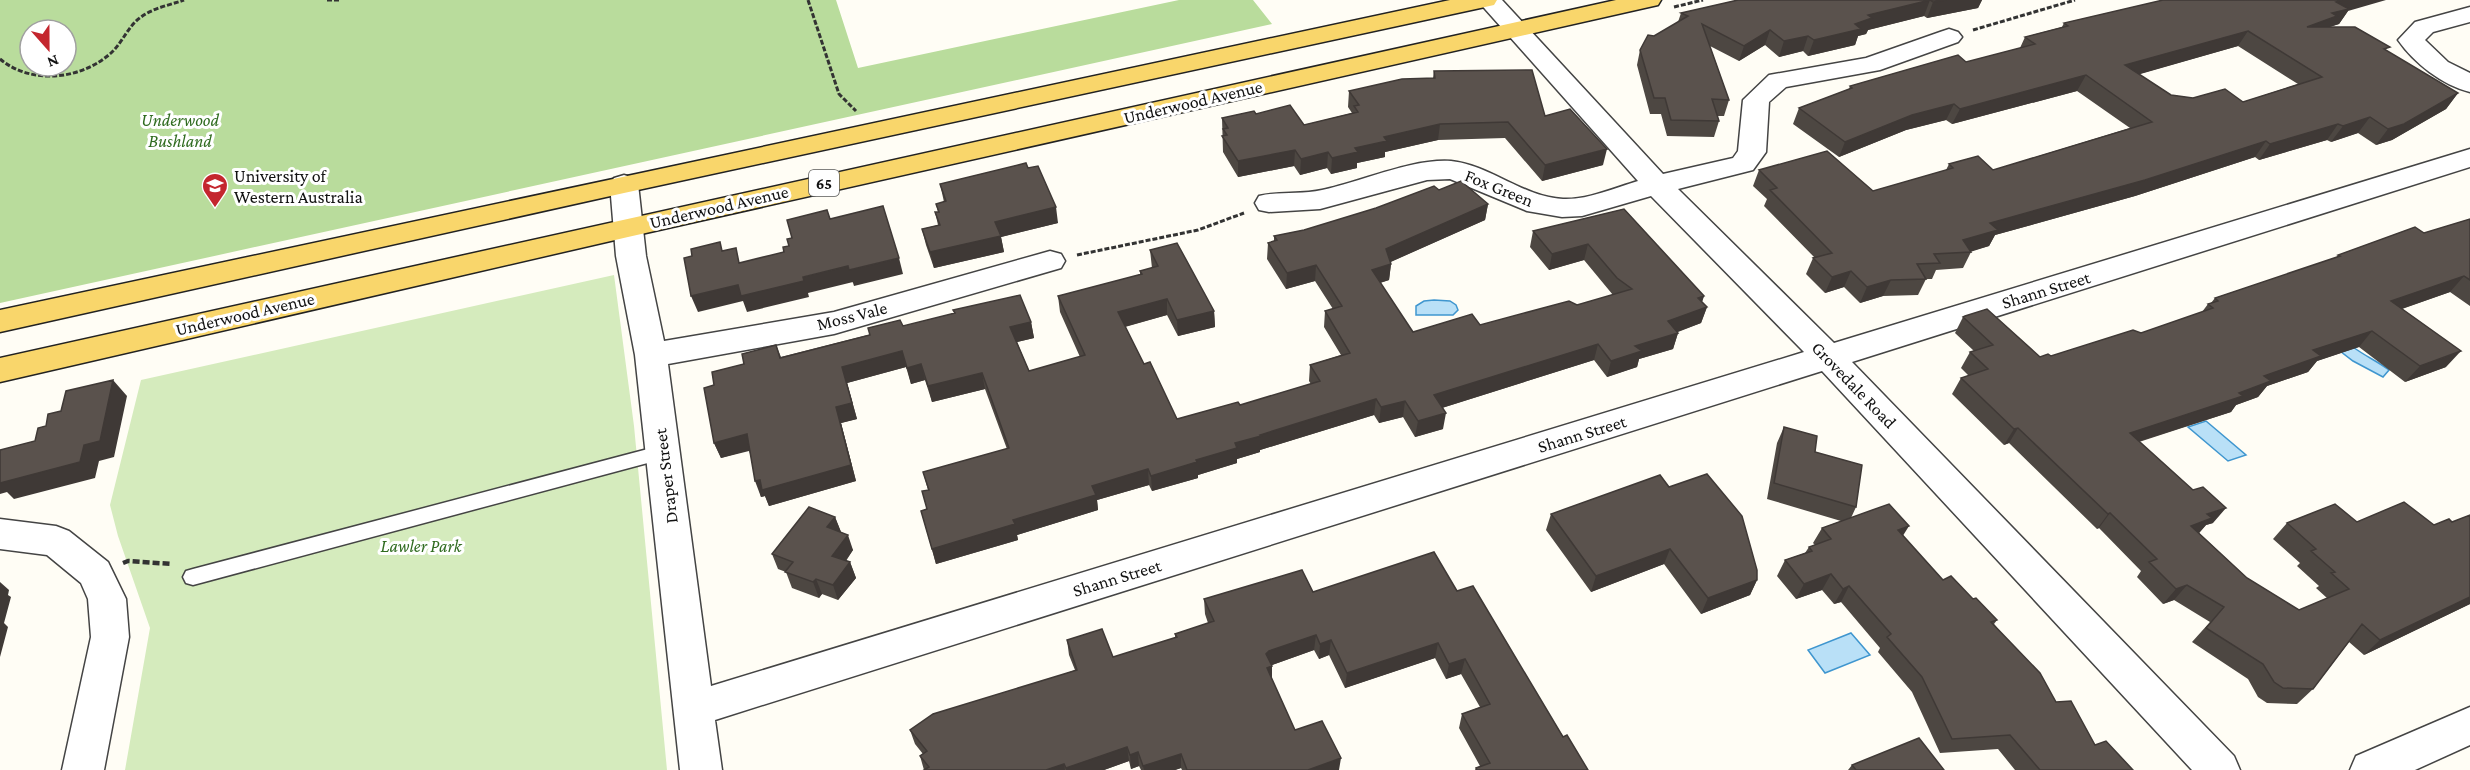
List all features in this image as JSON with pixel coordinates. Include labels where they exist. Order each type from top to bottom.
[{"type":"main road","name":"Underwood Avenue","points":[[0,321],[624,184],[1487,0]]},
{"type":"main road","name":"Underwood Avenue","points":[[0,370],[628,227],[1649,0]]},
{"type":"street","name":"Grovedale Road","points":[[1487,0],[1657,185],[1829,358],[2219,770]]},
{"type":"street","points":[[2470,14],[2424,27],[2411,40],[2439,67],[2470,84]]},
{"type":"street","name":"Fox Green","points":[[1269,203],[1320,200],[1434,171],[1451,170],[1472,176],[1537,204],[1562,208],[1582,207],[1657,185],[1743,164],[1752,152],[1756,100],[1778,81],[1871,65],[1949,37]]},
{"type":"street","name":"Shann Street","points":[[693,709],[2470,158]]},
{"type":"street","name":"Draper Street","points":[[624,184],[631,256],[651,355],[701,770]]},
{"type":"street","name":"Moss Vale","points":[[651,355],[834,323],[1050,261]]},
{"type":"street","points":[[0,534],[56,541],[95,573],[107,599],[110,637],[83,770]]},
{"type":"street","points":[[2370,770],[2470,725]]},
{"type":"lane","points":[[194,577],[663,452]]},
{"type":"path","points":[[0,59],[8,67],[36,78],[74,72],[109,55],[140,17],[184,0]]},
{"type":"path","points":[[327,0],[341,0]]},
{"type":"path","points":[[808,0],[839,94],[860,115]]},
{"type":"path","points":[[1949,37],[2075,0]]},
{"type":"path","points":[[1050,261],[1198,230],[1269,203]]},
{"type":"path","points":[[95,573],[128,561],[187,566],[194,577]]},
{"type":"green space","name":"Underwood Bushland","points":[[0,0],[836,0],[858,68],[1179,0],[1253,0],[1272,24],[0,303]]},
{"type":"green space","name":"Lawler Park","points":[[614,275],[634,426],[667,770],[125,770],[150,628],[118,536],[110,505],[141,380]]},
{"type":"water","points":[[1424,301],[1450,301],[1456,305],[1458,310],[1453,315],[1416,315],[1416,306]]},
{"type":"water","points":[[2353,347],[2389,370],[2383,377],[2353,361],[2340,351]]},
{"type":"water","points":[[2206,421],[2246,455],[2228,461],[2188,427]]},
{"type":"water","points":[[1851,633],[1870,655],[1825,673],[1808,650]]},
{"type":"building","points":[[1738,0],[1930,0],[1868,15],[1872,18],[1855,24],[1861,29],[1814,40],[1808,36],[1784,41],[1770,30],[1744,46],[1702,24],[1729,100],[1712,99],[1719,121],[1671,120],[1665,98],[1654,98],[1640,50],[1648,35],[1654,36],[1688,16],[1681,13]]},
{"type":"building","points":[[2163,0],[2342,0],[2336,2],[2349,9],[2332,13],[2337,16],[2307,27],[2355,27],[2390,47],[2384,49],[2458,93],[2404,124],[2388,129],[2370,117],[2270,144],[2266,141],[2145,180],[1990,223],[1998,230],[1963,240],[1971,252],[1934,254],[1940,263],[1917,264],[1926,279],[1891,280],[1867,287],[1851,271],[1832,277],[1813,258],[1832,253],[1770,190],[1777,188],[1759,170],[1827,151],[1873,191],[1953,168],[1949,164],[1978,156],[1993,170],[2152,122],[2086,75],[1960,109],[1954,104],[1912,115],[1845,142],[1799,108],[1852,88],[1850,86],[1958,55],[1966,62],[2035,44],[2025,37],[2068,26],[2064,23]],"holes":[[[2248,31],[2322,77],[2243,102],[2225,89],[2193,98],[2171,95],[2125,65]]]},
{"type":"building","points":[[1532,70],[1545,116],[1570,109],[1607,149],[1545,165],[1508,122],[1440,124],[1384,137],[1387,141],[1355,148],[1358,152],[1332,158],[1328,152],[1301,159],[1295,150],[1238,161],[1222,136],[1227,135],[1223,129],[1228,128],[1222,118],[1254,111],[1256,114],[1290,105],[1304,125],[1358,112],[1354,106],[1359,105],[1349,91],[1402,79],[1435,78],[1434,71]]},
{"type":"building","points":[[1026,163],[1028,168],[1038,166],[1056,207],[995,222],[1001,236],[930,252],[922,229],[940,225],[935,212],[939,212],[936,204],[946,201],[940,184]]},
{"type":"building","points":[[1461,181],[1488,204],[1386,249],[1391,264],[1372,270],[1413,332],[1472,314],[1480,325],[1569,301],[1577,305],[1632,289],[1617,278],[1588,244],[1552,254],[1533,231],[1624,209],[1704,296],[1698,298],[1707,307],[1668,321],[1678,333],[1635,346],[1642,351],[1611,361],[1598,344],[1434,395],[1446,413],[1418,421],[1405,401],[1381,407],[1376,399],[1235,443],[1237,448],[1196,460],[1197,462],[1151,476],[1148,469],[1092,486],[1096,495],[1013,520],[1015,524],[932,549],[921,511],[927,509],[922,491],[929,490],[923,472],[1009,448],[982,373],[928,386],[921,364],[907,368],[902,351],[842,367],[852,403],[836,407],[851,465],[762,490],[760,480],[755,481],[747,434],[714,443],[704,388],[714,385],[712,372],[744,364],[742,354],[776,345],[780,358],[870,335],[868,328],[900,320],[903,326],[955,313],[953,310],[1020,295],[1031,322],[1010,327],[1029,371],[1085,355],[1058,296],[1142,274],[1140,271],[1158,266],[1150,250],[1177,243],[1214,311],[1177,320],[1167,299],[1118,312],[1144,364],[1150,362],[1177,419],[1238,402],[1240,405],[1320,381],[1310,365],[1350,353],[1325,311],[1342,306],[1316,265],[1287,273],[1268,243],[1277,240],[1274,236],[1304,230],[1376,208],[1434,186],[1439,190]]},
{"type":"building","points":[[883,206],[899,258],[849,270],[848,266],[803,277],[804,281],[741,296],[738,285],[691,296],[684,258],[692,256],[691,249],[720,242],[722,251],[736,248],[739,263],[784,252],[783,247],[789,246],[787,239],[792,238],[787,220],[827,210],[830,219]]},
{"type":"building","points":[[2470,219],[2470,280],[2464,276],[2391,301],[2461,351],[2420,366],[2372,331],[2313,350],[2321,356],[2264,376],[2271,381],[2239,393],[2243,396],[2130,433],[2193,490],[2203,487],[2226,508],[2207,514],[2212,518],[2191,526],[2247,578],[2299,610],[2349,589],[2331,573],[2335,572],[2311,551],[2316,549],[2287,523],[2335,504],[2357,522],[2404,502],[2434,525],[2449,519],[2452,522],[2470,515],[2470,597],[2380,640],[2362,624],[2313,689],[2283,688],[2274,682],[2263,664],[2206,628],[2224,607],[2187,585],[2176,589],[2149,562],[2157,559],[2018,428],[2014,429],[1961,378],[1988,369],[1970,352],[1993,345],[1963,317],[1987,309],[2040,357],[2048,354],[2051,356],[2133,330],[2141,333],[2213,308],[2208,304],[2218,301],[2215,298],[2340,256],[2338,255],[2415,227],[2424,233]]},
{"type":"building","points":[[113,380],[100,441],[84,445],[80,462],[0,483],[0,450],[35,441],[38,428],[46,426],[48,414],[61,411],[66,391]]},
{"type":"building","points":[[1784,427],[1817,436],[1815,452],[1862,465],[1856,507],[1774,483]]},
{"type":"building","points":[[1707,474],[1742,516],[1757,570],[1757,580],[1708,598],[1670,549],[1596,576],[1551,514],[1660,475],[1669,487]]},
{"type":"building","points":[[1889,504],[1909,526],[1898,530],[1943,580],[1951,576],[1973,599],[1976,598],[1997,620],[1991,622],[2040,673],[2056,702],[2071,701],[2095,745],[2106,741],[2133,770],[2040,770],[2010,735],[1952,739],[1922,677],[1887,637],[1891,634],[1849,586],[1843,589],[1831,574],[1804,584],[1785,560],[1812,551],[1809,547],[1831,539],[1822,528]]},
{"type":"building","points":[[809,507],[835,517],[827,527],[848,535],[832,556],[850,562],[833,585],[816,579],[813,582],[785,572],[793,562],[772,554]]},
{"type":"building","points":[[1434,552],[1457,591],[1473,586],[1563,737],[1567,735],[1588,770],[1477,770],[1476,768],[1490,763],[1462,714],[1490,704],[1465,659],[1449,664],[1438,643],[1347,673],[1331,640],[1320,644],[1316,635],[1266,654],[1272,666],[1267,668],[1295,730],[1322,721],[1341,758],[1308,770],[1187,770],[1181,754],[1143,766],[1138,752],[1130,755],[1127,747],[1066,768],[1064,764],[1046,770],[924,770],[929,767],[920,756],[927,751],[910,730],[933,714],[1077,670],[1067,640],[1102,629],[1113,657],[1177,637],[1175,634],[1214,621],[1204,599],[1302,570],[1313,592]]},
{"type":"building","points":[[1919,738],[1944,770],[1856,770],[1852,765]]},
{"type":"place","name":"University of Western Australia","points":[[215,209]]}]
